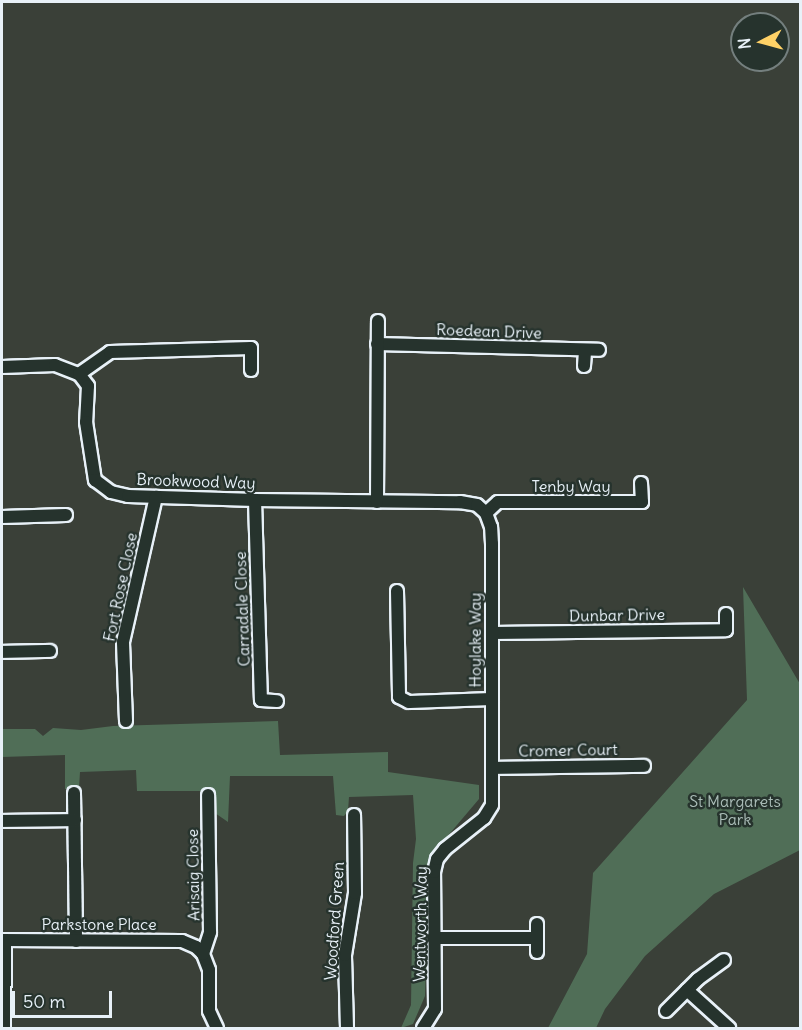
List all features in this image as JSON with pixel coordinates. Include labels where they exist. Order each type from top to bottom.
[{"type":"street","points":[[376,502],[378,321]]},
{"type":"street","name":"Roedean Drive","points":[[377,344],[599,350]]},
{"type":"street","points":[[2,367],[55,365],[80,374],[110,351],[251,348],[251,370]]},
{"type":"street","points":[[584,366],[585,350]]},
{"type":"street","name":"Brookwood Way","points":[[80,374],[88,386],[86,422],[95,480],[111,492],[156,497],[255,500],[460,502],[477,505],[486,513]]},
{"type":"street","name":"Tenby Way","points":[[486,513],[498,502],[642,502],[641,483]]},
{"type":"street","name":"Fort Rose Close","points":[[126,721],[123,642],[156,497]]},
{"type":"street","name":"Carradale Close","points":[[255,500],[261,700],[277,700]]},
{"type":"street","name":"Hoylake Way","points":[[486,513],[492,544],[493,768]]},
{"type":"street","points":[[2,517],[66,515]]},
{"type":"street","points":[[397,591],[398,693],[402,705],[409,702],[492,699]]},
{"type":"street","name":"Dunbar Drive","points":[[492,633],[726,630],[726,614]]},
{"type":"street","points":[[397,617],[410,617]]},
{"type":"street","points":[[2,651],[50,651]]},
{"type":"street","points":[[623,766],[623,780]]},
{"type":"street","name":"Cromer Court","points":[[493,768],[644,766]]},
{"type":"street","name":"Wentworth Way","points":[[423,1029],[435,1009],[433,938],[434,872],[437,859],[444,849],[484,818],[492,805],[493,768]]},
{"type":"street","points":[[74,793],[76,940]]},
{"type":"street","name":"Arisaig Close","points":[[200,950],[210,932],[208,795]]},
{"type":"street","name":"Woodford Green","points":[[347,1029],[345,955],[355,893],[354,815]]},
{"type":"street","points":[[2,822],[75,820]]},
{"type":"street","points":[[537,924],[537,952]]},
{"type":"street","points":[[433,938],[537,938]]},
{"type":"street","points":[[3,940],[4,1029]]},
{"type":"street","name":"Parkstone Place","points":[[3,940],[182,941],[200,950]]},
{"type":"street","points":[[200,950],[209,970],[209,1011],[217,1029]]},
{"type":"street","points":[[666,1011],[687,990],[724,960]]},
{"type":"street","points":[[687,990],[729,1029]]},
{"type":"green space","name":"St Margarets Park","points":[[743,587],[800,684],[800,850],[714,894],[645,956],[605,1009],[596,1028],[548,1028],[587,954],[593,873],[747,700]]},
{"type":"green space","points":[[278,721],[280,755],[388,752],[388,772],[479,785],[479,799],[429,858],[425,996],[413,1024],[401,1028],[411,1005],[413,863],[416,839],[413,795],[349,797],[348,811],[344,816],[336,815],[333,776],[230,776],[228,822],[215,813],[213,791],[137,791],[136,770],[80,772],[79,788],[65,789],[65,755],[2,757],[2,729],[35,729],[43,736],[53,728],[81,730],[113,726]]}]
